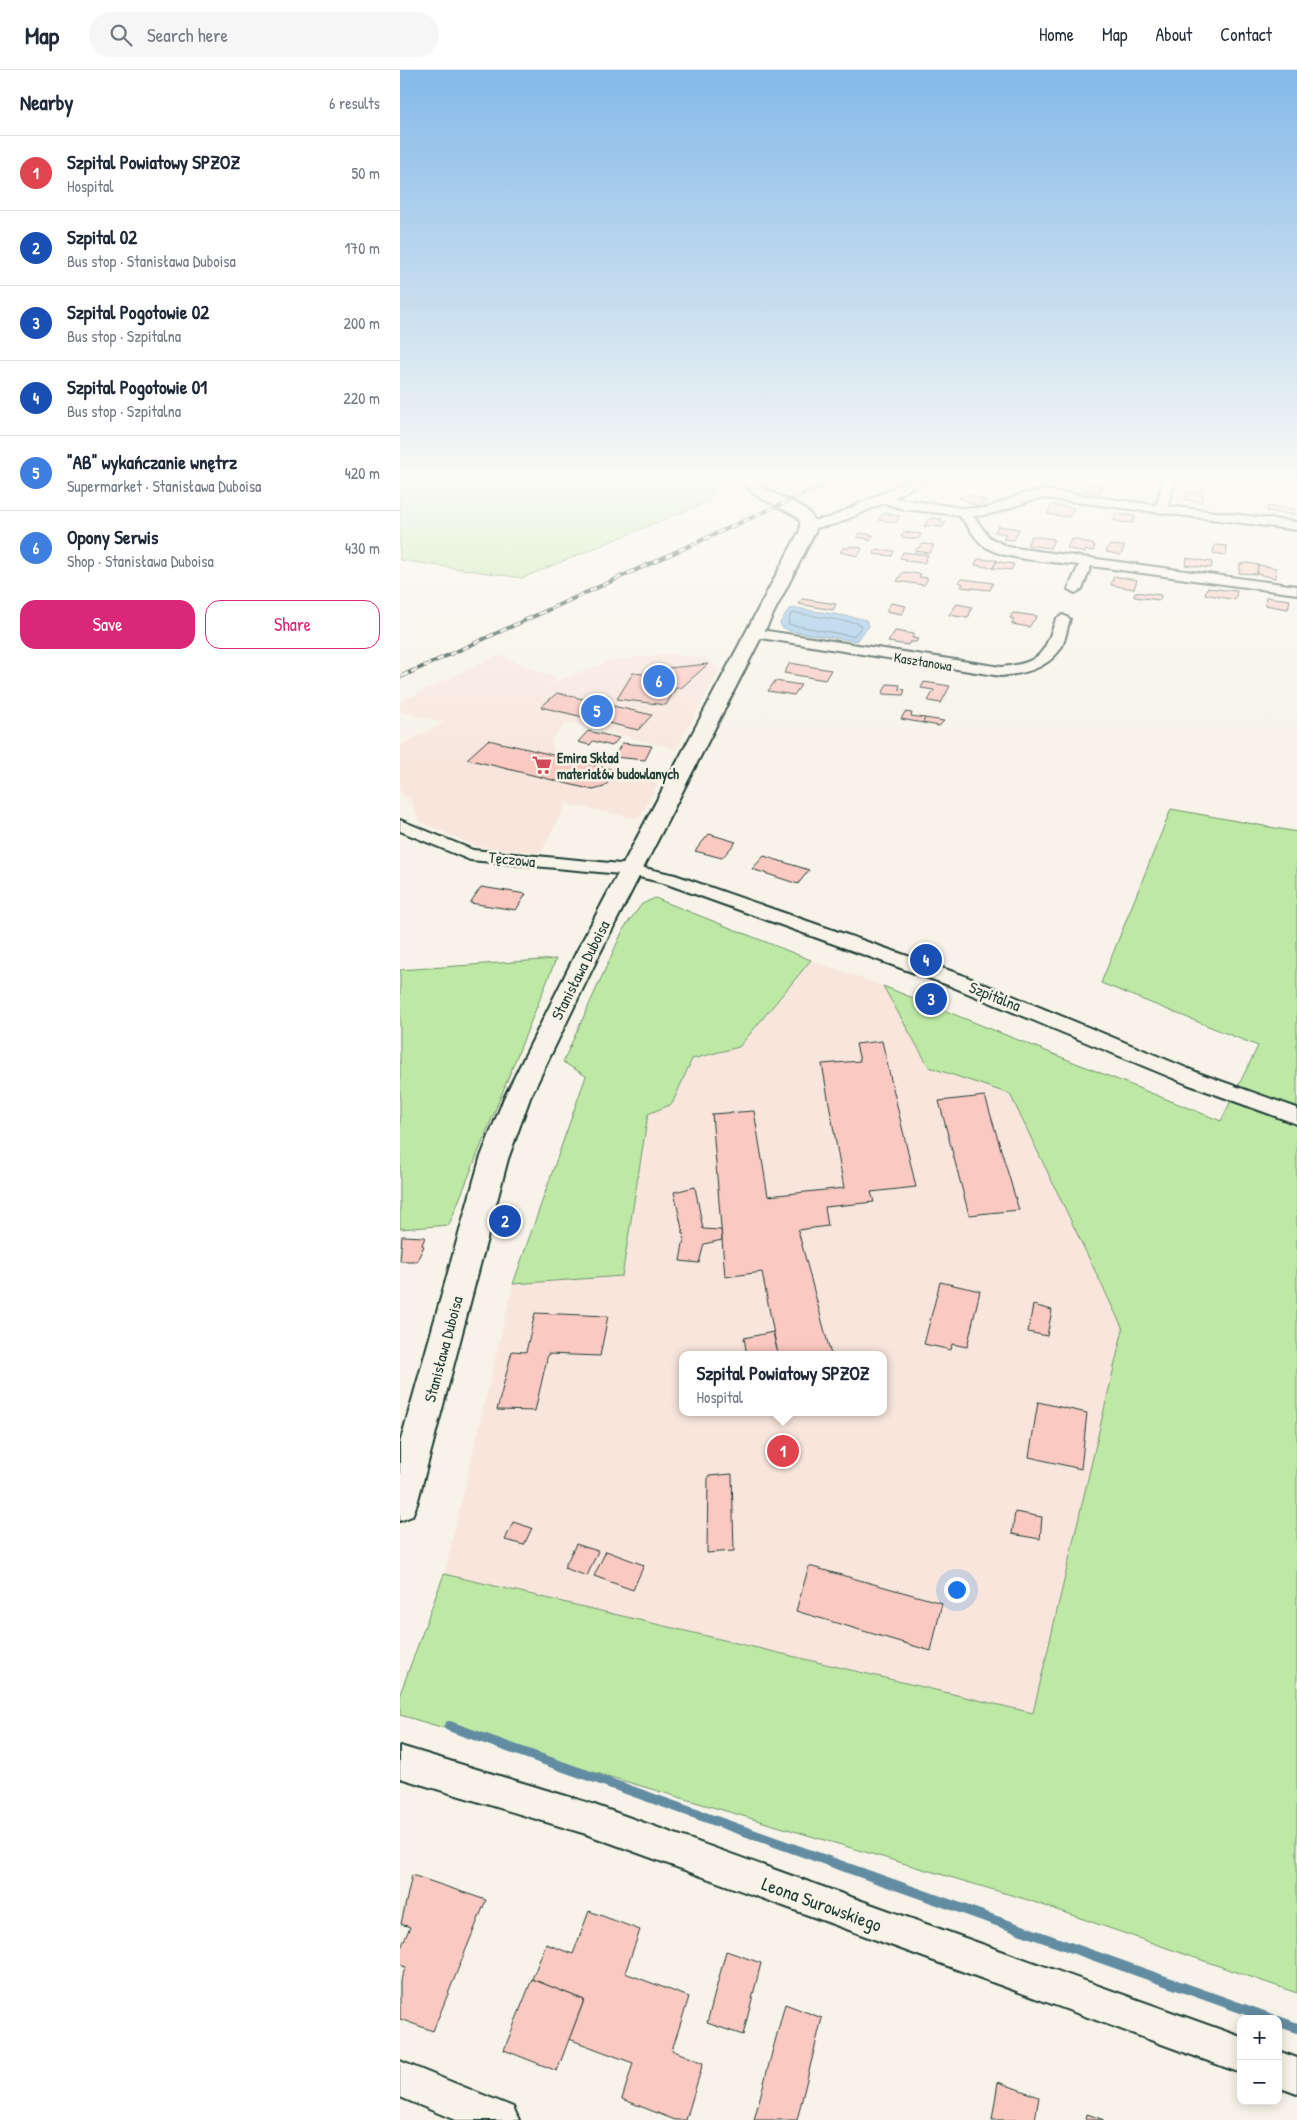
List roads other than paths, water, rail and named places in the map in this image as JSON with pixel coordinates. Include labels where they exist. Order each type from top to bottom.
[{"type":"street","name":"Stanisława Duboisa","points":[[400,1504],[498,1150],[527,1077],[631,870],[786,574]]},
{"type":"street","points":[[1075,589],[1081,574]]},
{"type":"street","points":[[1174,574],[1297,590]]},
{"type":"street","name":"Kasztanowa","points":[[755,633],[982,671],[1007,672],[1019,670],[1042,660],[1054,646],[1063,619]]},
{"type":"street","name":"Tęczowa","points":[[400,825],[470,855],[631,870]]},
{"type":"street","name":"Szpitalna","points":[[631,870],[668,879],[955,980],[1194,1079],[1297,1116]]},
{"type":"street","name":"Leona Surowskiego","points":[[400,1762],[586,1818],[1237,2055]]},
{"type":"street","points":[[1282,2070],[1297,2076]]},
{"type":"street","points":[[400,2079],[500,2120]]},
{"type":"water","points":[[796,608],[858,618],[866,620],[869,626],[856,641],[790,631],[782,627],[780,623],[789,609]]},
{"type":"waterway","points":[[449,1726],[1261,2015]]},
{"type":"waterway","points":[[1282,2022],[1297,2028]]},
{"type":"railway","points":[[411,672],[628,574]]},
{"type":"railway","points":[[400,677],[413,671]]},
{"type":"place","name":"Opony Serwis","points":[[659,681]]},
{"type":"place","name":"\"AB\" wykańczanie wnętrz","points":[[597,711]]},
{"type":"place","name":"Emira Skład materiałów budowlanych","points":[[542,765]]},
{"type":"place","name":"Szpital Pogotowie 01","points":[[926,960]]},
{"type":"place","name":"Szpital Pogotowie 02","points":[[931,999]]},
{"type":"place","name":"Szpital 02","points":[[505,1221]]},
{"type":"place","name":"Szpital Powiatowy SPZOZ","points":[[783,1451]]}]
